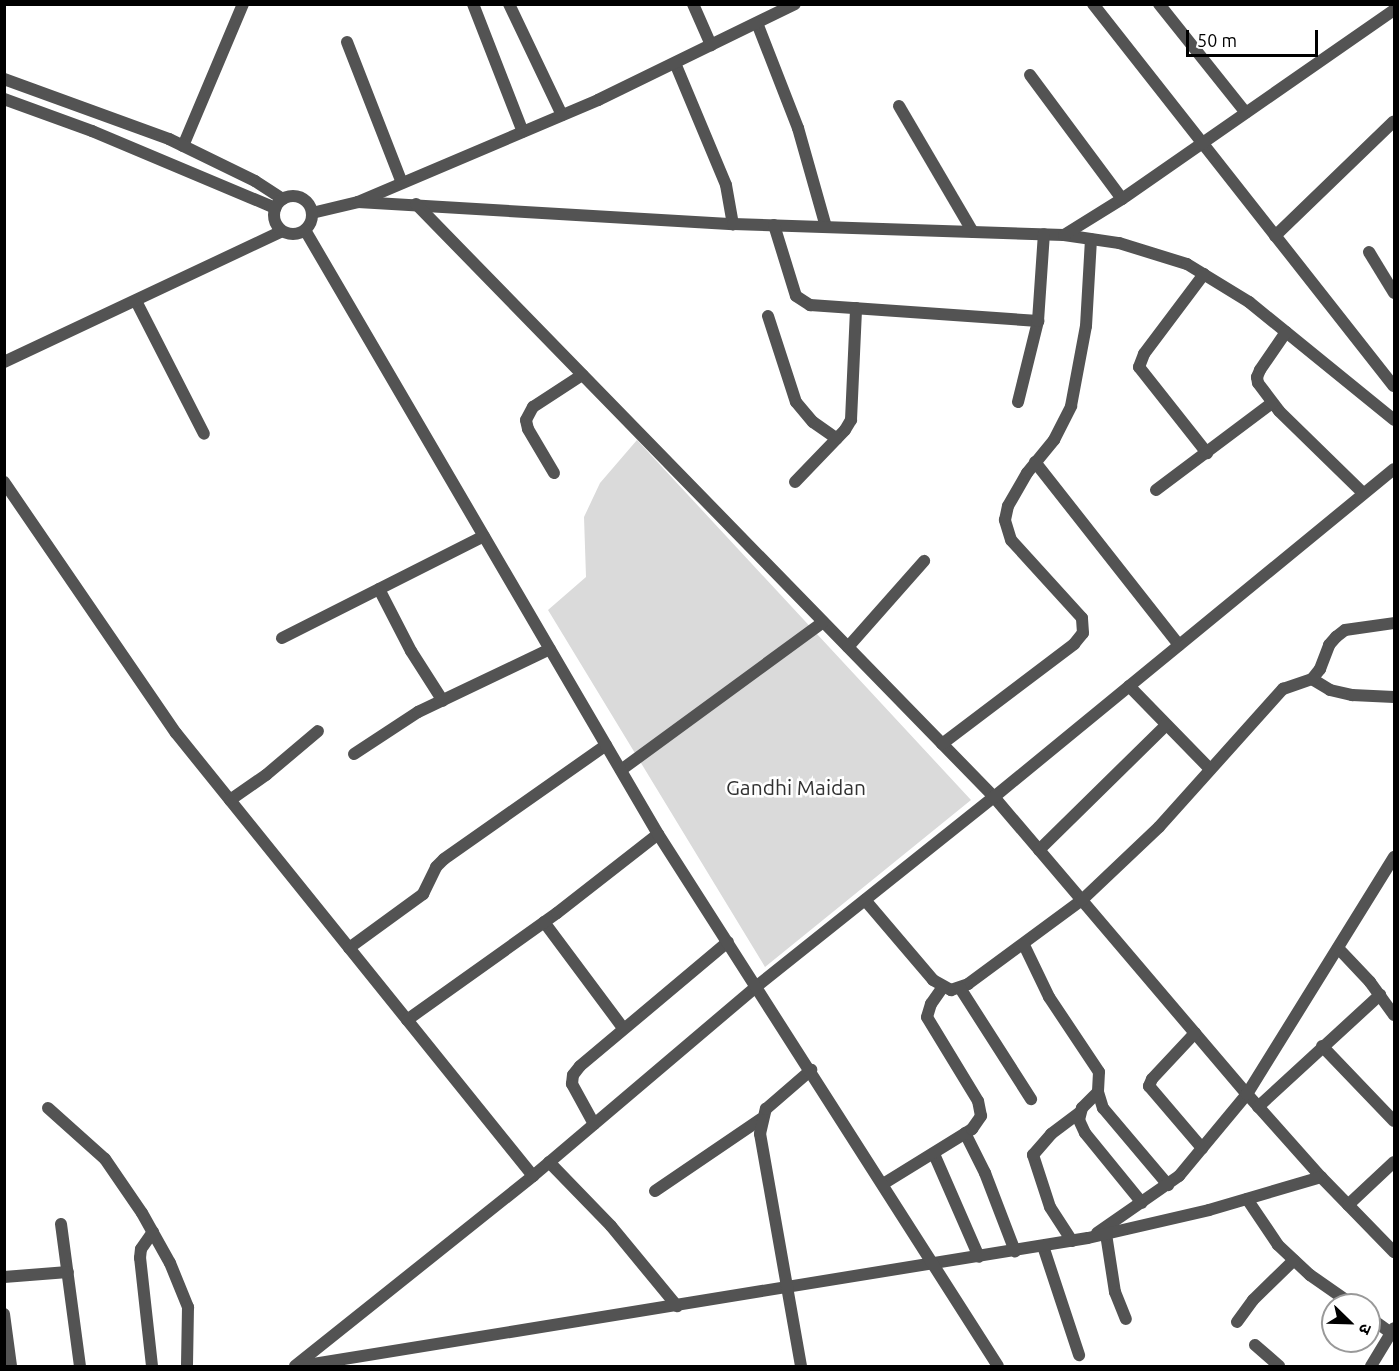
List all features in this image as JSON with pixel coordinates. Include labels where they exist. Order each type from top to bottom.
[{"type":"street","points":[[183,146],[243,4]]},
{"type":"street","points":[[473,4],[523,132]]},
{"type":"street","points":[[509,4],[562,116]]},
{"type":"street","points":[[693,4],[711,45]]},
{"type":"street","points":[[312,213],[358,201],[562,116],[795,4]]},
{"type":"street","points":[[1093,4],[1395,386]]},
{"type":"street","points":[[1159,4],[1246,113]]},
{"type":"street","points":[[1064,235],[1122,199],[1395,10]]},
{"type":"street","points":[[757,23],[798,128],[826,227]]},
{"type":"street","points":[[347,42],[402,183]]},
{"type":"street","points":[[675,63],[726,184],[734,224]]},
{"type":"street","points":[[1030,75],[1122,199]]},
{"type":"street","points":[[4,79],[183,146],[255,181],[279,203]]},
{"type":"street","points":[[4,99],[279,203],[302,198],[312,213],[312,219],[305,230],[294,234],[282,231],[4,362]]},
{"type":"street","points":[[899,106],[973,232]]},
{"type":"street","points":[[1275,236],[1395,121]]},
{"type":"street","points":[[358,201],[734,224],[1044,234],[1091,239],[1162,254],[1188,264],[1249,302],[1395,420]]},
{"type":"street","points":[[279,203],[275,220],[282,231]]},
{"type":"street","points":[[416,204],[994,797],[1258,1107],[1321,1178],[1395,1252]]},
{"type":"street","points":[[774,225],[794,289],[802,302],[810,305],[1038,321]]},
{"type":"street","points":[[305,230],[658,834],[883,1184],[931,1265],[998,1366]]},
{"type":"street","points":[[1018,402],[1038,321],[1044,234]]},
{"type":"street","points":[[942,744],[1074,644],[1083,633],[1082,618],[1011,540],[1006,531],[1005,520],[1008,506],[1035,462],[1054,440],[1071,406],[1086,326],[1091,239]]},
{"type":"street","points":[[1369,252],[1395,292]]},
{"type":"street","points":[[1204,274],[1144,354],[1139,367],[1207,453]]},
{"type":"street","points":[[136,301],[204,434]]},
{"type":"street","points":[[795,482],[846,430],[852,410],[856,308]]},
{"type":"street","points":[[768,316],[796,402],[813,422],[837,439]]},
{"type":"street","points":[[1286,332],[1257,377],[1263,391],[1272,403],[1363,494]]},
{"type":"street","points":[[554,472],[528,429],[526,420],[533,406],[582,375]]},
{"type":"street","points":[[1156,490],[1272,403]]},
{"type":"street","points":[[1035,462],[1179,645]]},
{"type":"street","points":[[295,1366],[533,1176],[757,986],[994,797],[1395,469]]},
{"type":"street","points":[[4,482],[176,733],[533,1176]]},
{"type":"street","points":[[282,638],[484,536]]},
{"type":"street","points":[[848,647],[924,561]]},
{"type":"street","points":[[379,589],[411,651],[443,701]]},
{"type":"street","points":[[621,770],[823,622]]},
{"type":"street","points":[[865,900],[933,980],[951,990],[960,988],[1024,945],[1082,900],[1159,827],[1283,689],[1312,679],[1320,669],[1329,645],[1345,630],[1395,623]]},
{"type":"street","points":[[354,754],[418,712],[550,649]]},
{"type":"street","points":[[1312,679],[1330,690],[1352,695],[1395,697]]},
{"type":"street","points":[[1129,686],[1210,769]]},
{"type":"street","points":[[1039,850],[1166,725]]},
{"type":"street","points":[[230,800],[266,775],[318,731]]},
{"type":"street","points":[[349,948],[423,894],[436,867],[444,859],[606,744]]},
{"type":"street","points":[[407,1020],[544,922],[658,834]]},
{"type":"street","points":[[1088,1238],[1168,1185],[1247,1094],[1395,857]]},
{"type":"street","points":[[544,922],[623,1028]]},
{"type":"street","points":[[594,1124],[573,1090],[573,1075],[623,1028],[728,942]]},
{"type":"street","points":[[1024,945],[1049,997],[1099,1072],[1098,1092],[1102,1108],[1168,1185]]},
{"type":"street","points":[[1338,948],[1395,1015]]},
{"type":"street","points":[[883,1184],[934,1154],[978,1122],[981,1109],[927,1017],[931,1004],[943,987]]},
{"type":"street","points":[[960,988],[1031,1099]]},
{"type":"street","points":[[1258,1107],[1380,995]]},
{"type":"street","points":[[1195,1033],[1152,1079],[1149,1086],[1202,1148]]},
{"type":"street","points":[[1322,1046],[1395,1121]]},
{"type":"street","points":[[801,1366],[760,1134],[761,1119],[766,1109],[810,1070]]},
{"type":"street","points":[[1072,1241],[1050,1207],[1033,1155],[1051,1134],[1079,1113],[1098,1092]]},
{"type":"street","points":[[48,1108],[105,1159],[153,1232],[186,1298],[187,1366]]},
{"type":"street","points":[[1079,1113],[1079,1120],[1085,1133],[1142,1203]]},
{"type":"street","points":[[655,1191],[761,1119]]},
{"type":"street","points":[[965,1133],[985,1173],[1016,1251]]},
{"type":"street","points":[[934,1154],[979,1257]]},
{"type":"street","points":[[549,1162],[611,1226],[677,1306]]},
{"type":"street","points":[[1348,1205],[1395,1162]]},
{"type":"street","points":[[301,1366],[1072,1241],[1247,1199],[1321,1178]]},
{"type":"street","points":[[1247,1199],[1269,1235],[1294,1260],[1337,1293]]},
{"type":"street","points":[[61,1224],[80,1366]]},
{"type":"street","points":[[152,1366],[140,1258],[141,1249],[153,1232]]},
{"type":"street","points":[[1106,1234],[1115,1292],[1126,1319]]},
{"type":"street","points":[[1042,1246],[1079,1355]]},
{"type":"street","points":[[1237,1322],[1253,1300],[1294,1260]]},
{"type":"street","points":[[4,1277],[68,1272]]},
{"type":"street","points":[[4,1314],[11,1366]]},
{"type":"street","points":[[1371,1366],[1393,1330]]},
{"type":"street","points":[[1255,1345],[1278,1366]]},
{"type":"green space","name":"Gandhi Maidan","points":[[637,440],[971,800],[765,967],[548,610],[586,577],[584,517],[600,483]]}]
